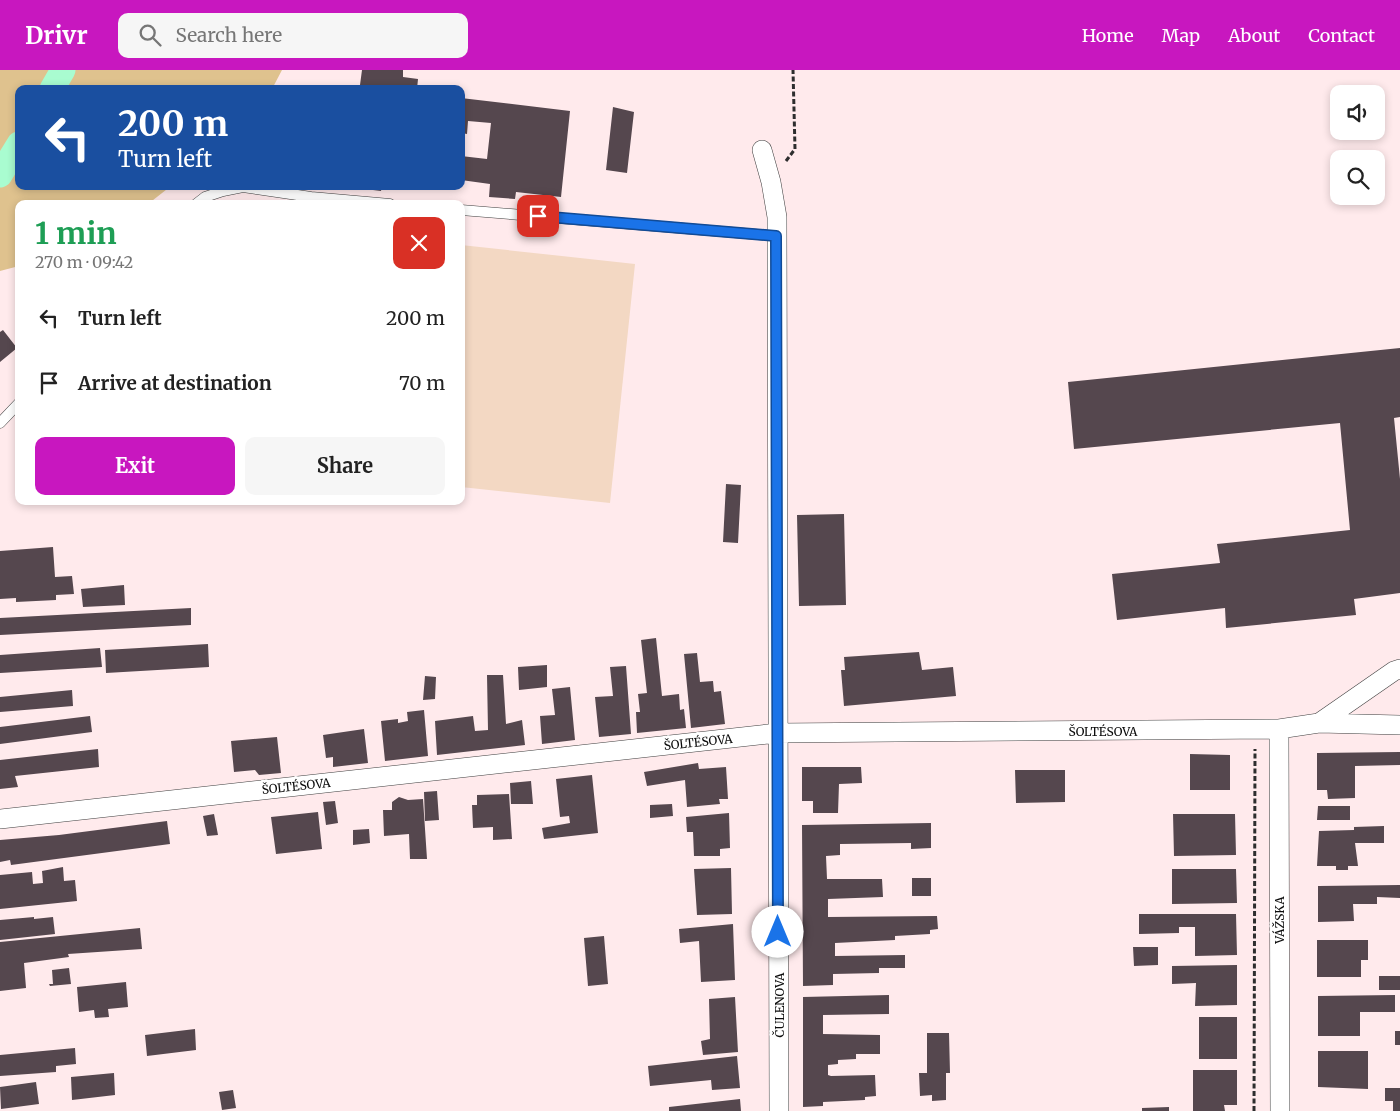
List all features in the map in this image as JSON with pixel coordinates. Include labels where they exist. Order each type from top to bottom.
[{"type":"street","name":"ČULENOVA","points":[[762,150],[771,182],[777,218],[779,1111]]},
{"type":"street","points":[[1319,723],[1394,671],[1400,669]]},
{"type":"street","name":"ŠOLTÉSOVA","points":[[0,819],[777,733],[1279,729],[1319,723],[1400,725]]},
{"type":"street","name":"VÁŽSKA","points":[[1279,729],[1280,1111]]},
{"type":"lane","points":[[201,200],[228,190]]},
{"type":"lane","points":[[263,190],[345,200]]},
{"type":"lane","points":[[465,210],[776,236]]},
{"type":"lane","points":[[0,423],[15,407]]},
{"type":"path","points":[[771,182],[795,149],[793,70]]},
{"type":"path","points":[[1254,1111],[1255,745]]},
{"type":"shaded area","points":[[0,70],[282,70],[274,85],[15,85],[15,190],[166,190],[153,200],[15,200],[15,267],[0,271]]},
{"type":"shaded area","points":[[465,245],[635,264],[610,503],[465,487]]},
{"type":"building","points":[[362,70],[403,70],[403,77],[418,79],[417,85],[360,85]]},
{"type":"building","points":[[465,98],[570,111],[561,197],[516,192],[515,199],[489,197],[490,184],[465,181],[465,156],[487,159],[491,123],[468,121],[467,134],[465,134]]},
{"type":"building","points":[[613,107],[634,112],[627,173],[606,170]]},
{"type":"building","points":[[3,330],[15,345],[15,350],[0,362],[0,332]]},
{"type":"building","points":[[1400,348],[1400,417],[1394,418],[1400,479],[1400,593],[1354,599],[1356,615],[1226,628],[1225,608],[1117,620],[1112,574],[1220,563],[1217,544],[1350,530],[1340,423],[1074,449],[1068,382]]},
{"type":"building","points":[[726,484],[741,485],[738,543],[723,542]]},
{"type":"building","points":[[844,514],[846,605],[799,606],[797,515]]},
{"type":"building","points":[[53,547],[55,577],[72,576],[74,594],[56,595],[56,600],[16,602],[16,598],[0,599],[0,551]]},
{"type":"building","points":[[124,585],[125,605],[83,607],[81,589]]},
{"type":"building","points":[[191,608],[191,625],[0,635],[0,618]]},
{"type":"building","points":[[656,638],[662,696],[679,694],[680,710],[684,709],[686,728],[637,733],[636,712],[640,712],[638,694],[647,693],[641,640]]},
{"type":"building","points":[[208,644],[209,667],[106,673],[105,650]]},
{"type":"building","points":[[100,648],[102,667],[0,673],[0,655]]},
{"type":"building","points":[[919,652],[922,670],[953,667],[956,696],[844,706],[841,670],[845,670],[844,657]]},
{"type":"building","points":[[697,653],[700,682],[713,681],[714,692],[721,691],[725,724],[691,728],[684,654]]},
{"type":"building","points":[[547,665],[547,687],[519,690],[518,667]]},
{"type":"building","points":[[626,666],[631,734],[599,737],[595,697],[613,696],[610,667]]},
{"type":"building","points":[[487,675],[503,675],[506,724],[522,720],[525,745],[437,755],[435,721],[473,716],[475,731],[488,730]]},
{"type":"building","points":[[425,676],[436,677],[435,699],[423,700]]},
{"type":"building","points":[[570,687],[575,740],[542,744],[540,716],[555,715],[552,689]]},
{"type":"building","points":[[72,690],[73,706],[0,712],[0,697]]},
{"type":"building","points":[[424,710],[428,756],[385,761],[381,721],[398,719],[398,723],[408,721],[407,712]]},
{"type":"building","points":[[90,716],[92,732],[0,744],[0,727]]},
{"type":"building","points":[[364,729],[368,763],[333,767],[333,757],[326,758],[323,735]]},
{"type":"building","points":[[277,737],[281,773],[259,775],[255,770],[234,772],[231,741]]},
{"type":"building","points":[[98,749],[99,767],[15,776],[18,787],[0,789],[0,760]]},
{"type":"building","points":[[1400,752],[1400,765],[1355,766],[1355,798],[1328,799],[1327,790],[1317,790],[1317,753]]},
{"type":"building","points":[[1190,754],[1230,755],[1230,790],[1190,790]]},
{"type":"building","points":[[698,763],[699,769],[726,767],[728,799],[719,799],[720,804],[687,807],[685,780],[647,786],[644,772]]},
{"type":"building","points":[[802,767],[861,767],[862,783],[839,784],[838,813],[813,813],[813,801],[802,801]]},
{"type":"building","points":[[1015,770],[1065,770],[1065,802],[1016,803]]},
{"type":"building","points":[[592,775],[598,833],[544,839],[542,828],[570,823],[569,816],[560,817],[556,779]]},
{"type":"building","points":[[531,781],[533,804],[511,804],[510,783]]},
{"type":"building","points":[[437,791],[439,820],[425,821],[424,792]]},
{"type":"building","points":[[509,794],[512,839],[493,840],[493,827],[473,828],[472,805],[477,805],[477,795]]},
{"type":"building","points":[[399,797],[408,800],[423,799],[427,859],[410,859],[409,834],[384,836],[383,810],[392,810],[392,802]]},
{"type":"building","points":[[335,801],[338,823],[326,825],[323,802]]},
{"type":"building","points":[[672,804],[673,816],[650,818],[650,805]]},
{"type":"building","points":[[1318,806],[1350,806],[1350,820],[1317,820]]},
{"type":"building","points":[[318,812],[322,849],[276,854],[271,817]]},
{"type":"building","points":[[729,813],[730,848],[720,849],[720,856],[694,856],[693,832],[687,832],[686,817]]},
{"type":"building","points":[[214,814],[218,835],[207,836],[203,816]]},
{"type":"building","points":[[1173,814],[1235,814],[1236,855],[1174,856]]},
{"type":"building","points":[[167,821],[170,844],[11,865],[10,860],[0,862],[0,840],[59,835]]},
{"type":"building","points":[[931,823],[931,848],[911,849],[911,843],[840,844],[840,855],[826,856],[827,879],[882,879],[883,897],[828,899],[828,917],[937,916],[938,929],[930,930],[930,934],[895,936],[895,940],[835,943],[835,956],[905,955],[905,968],[879,968],[879,973],[833,974],[833,985],[803,986],[802,825]]},
{"type":"building","points":[[1384,826],[1384,843],[1355,843],[1358,866],[1348,866],[1348,870],[1336,870],[1336,866],[1317,866],[1319,831],[1354,830],[1354,827]]},
{"type":"building","points":[[369,829],[370,843],[353,845],[353,830]]},
{"type":"building","points":[[63,867],[64,881],[75,880],[77,901],[0,909],[0,875],[32,872],[33,884],[43,883],[42,871]]},
{"type":"building","points":[[731,868],[732,914],[697,915],[694,869]]},
{"type":"building","points":[[1172,869],[1236,869],[1237,903],[1172,904]]},
{"type":"building","points":[[912,878],[931,878],[931,896],[912,896]]},
{"type":"building","points":[[1400,885],[1400,898],[1377,897],[1377,904],[1353,904],[1354,921],[1318,922],[1318,886]]},
{"type":"building","points":[[1139,914],[1236,914],[1237,955],[1195,956],[1195,927],[1179,927],[1179,933],[1139,934]]},
{"type":"building","points":[[34,917],[34,919],[53,917],[55,934],[0,940],[0,920]]},
{"type":"building","points":[[733,924],[735,980],[701,982],[699,941],[680,943],[679,929]]},
{"type":"building","points":[[140,928],[142,949],[68,954],[69,957],[24,963],[26,988],[0,991],[0,942]]},
{"type":"building","points":[[604,936],[608,984],[588,986],[584,938]]},
{"type":"building","points":[[1317,940],[1368,940],[1368,960],[1361,960],[1361,977],[1317,977]]},
{"type":"building","points":[[1133,947],[1158,947],[1158,965],[1134,966]]},
{"type":"building","points":[[1237,965],[1237,1005],[1195,1006],[1196,983],[1172,984],[1172,966]]},
{"type":"building","points":[[69,968],[71,984],[50,986],[49,984],[53,984],[52,970]]},
{"type":"building","points":[[1379,976],[1400,976],[1400,990],[1379,990]]},
{"type":"building","points":[[126,982],[128,1007],[108,1009],[109,1017],[95,1018],[94,1010],[79,1012],[77,987]]},
{"type":"building","points":[[889,995],[889,1014],[823,1015],[823,1034],[880,1035],[880,1054],[856,1054],[856,1059],[838,1060],[838,1064],[828,1065],[828,1075],[831,1076],[875,1075],[876,1096],[865,1097],[865,1100],[823,1102],[823,1106],[803,1107],[803,997]]},
{"type":"building","points":[[1395,995],[1395,1012],[1360,1012],[1360,1036],[1318,1036],[1318,996]]},
{"type":"building","points":[[735,997],[738,1052],[703,1055],[701,1041],[710,1039],[709,999]]},
{"type":"building","points":[[1199,1017],[1237,1017],[1237,1059],[1199,1059]]},
{"type":"building","points":[[195,1029],[196,1050],[147,1056],[145,1035]]},
{"type":"building","points":[[1395,1031],[1400,1031],[1400,1045],[1395,1045]]},
{"type":"building","points":[[927,1033],[949,1033],[950,1073],[946,1073],[946,1100],[932,1101],[932,1095],[920,1096],[919,1073],[927,1073]]},
{"type":"building","points":[[75,1048],[76,1064],[56,1066],[56,1072],[0,1076],[0,1055]]},
{"type":"building","points":[[1318,1051],[1368,1051],[1368,1089],[1318,1087]]},
{"type":"building","points":[[737,1056],[740,1088],[712,1090],[711,1080],[650,1086],[648,1066]]},
{"type":"building","points":[[1193,1070],[1237,1070],[1237,1105],[1224,1105],[1225,1111],[1193,1111]]},
{"type":"building","points":[[114,1073],[115,1095],[72,1100],[71,1077]]},
{"type":"building","points":[[36,1082],[39,1104],[1,1109],[0,1087]]},
{"type":"building","points":[[1385,1088],[1400,1088],[1400,1111],[1393,1111],[1393,1101],[1385,1101]]},
{"type":"building","points":[[233,1090],[236,1108],[222,1110],[219,1092]]},
{"type":"building","points":[[740,1099],[741,1111],[669,1111],[669,1107]]},
{"type":"building","points":[[1169,1107],[1169,1111],[1142,1111],[1142,1108]]},
{"type":"waterway","points":[[54,85],[63,70]]},
{"type":"waterway","points":[[0,175],[15,151]]},
{"type":"route","points":[[538,216],[776,236],[778,932]]}]
